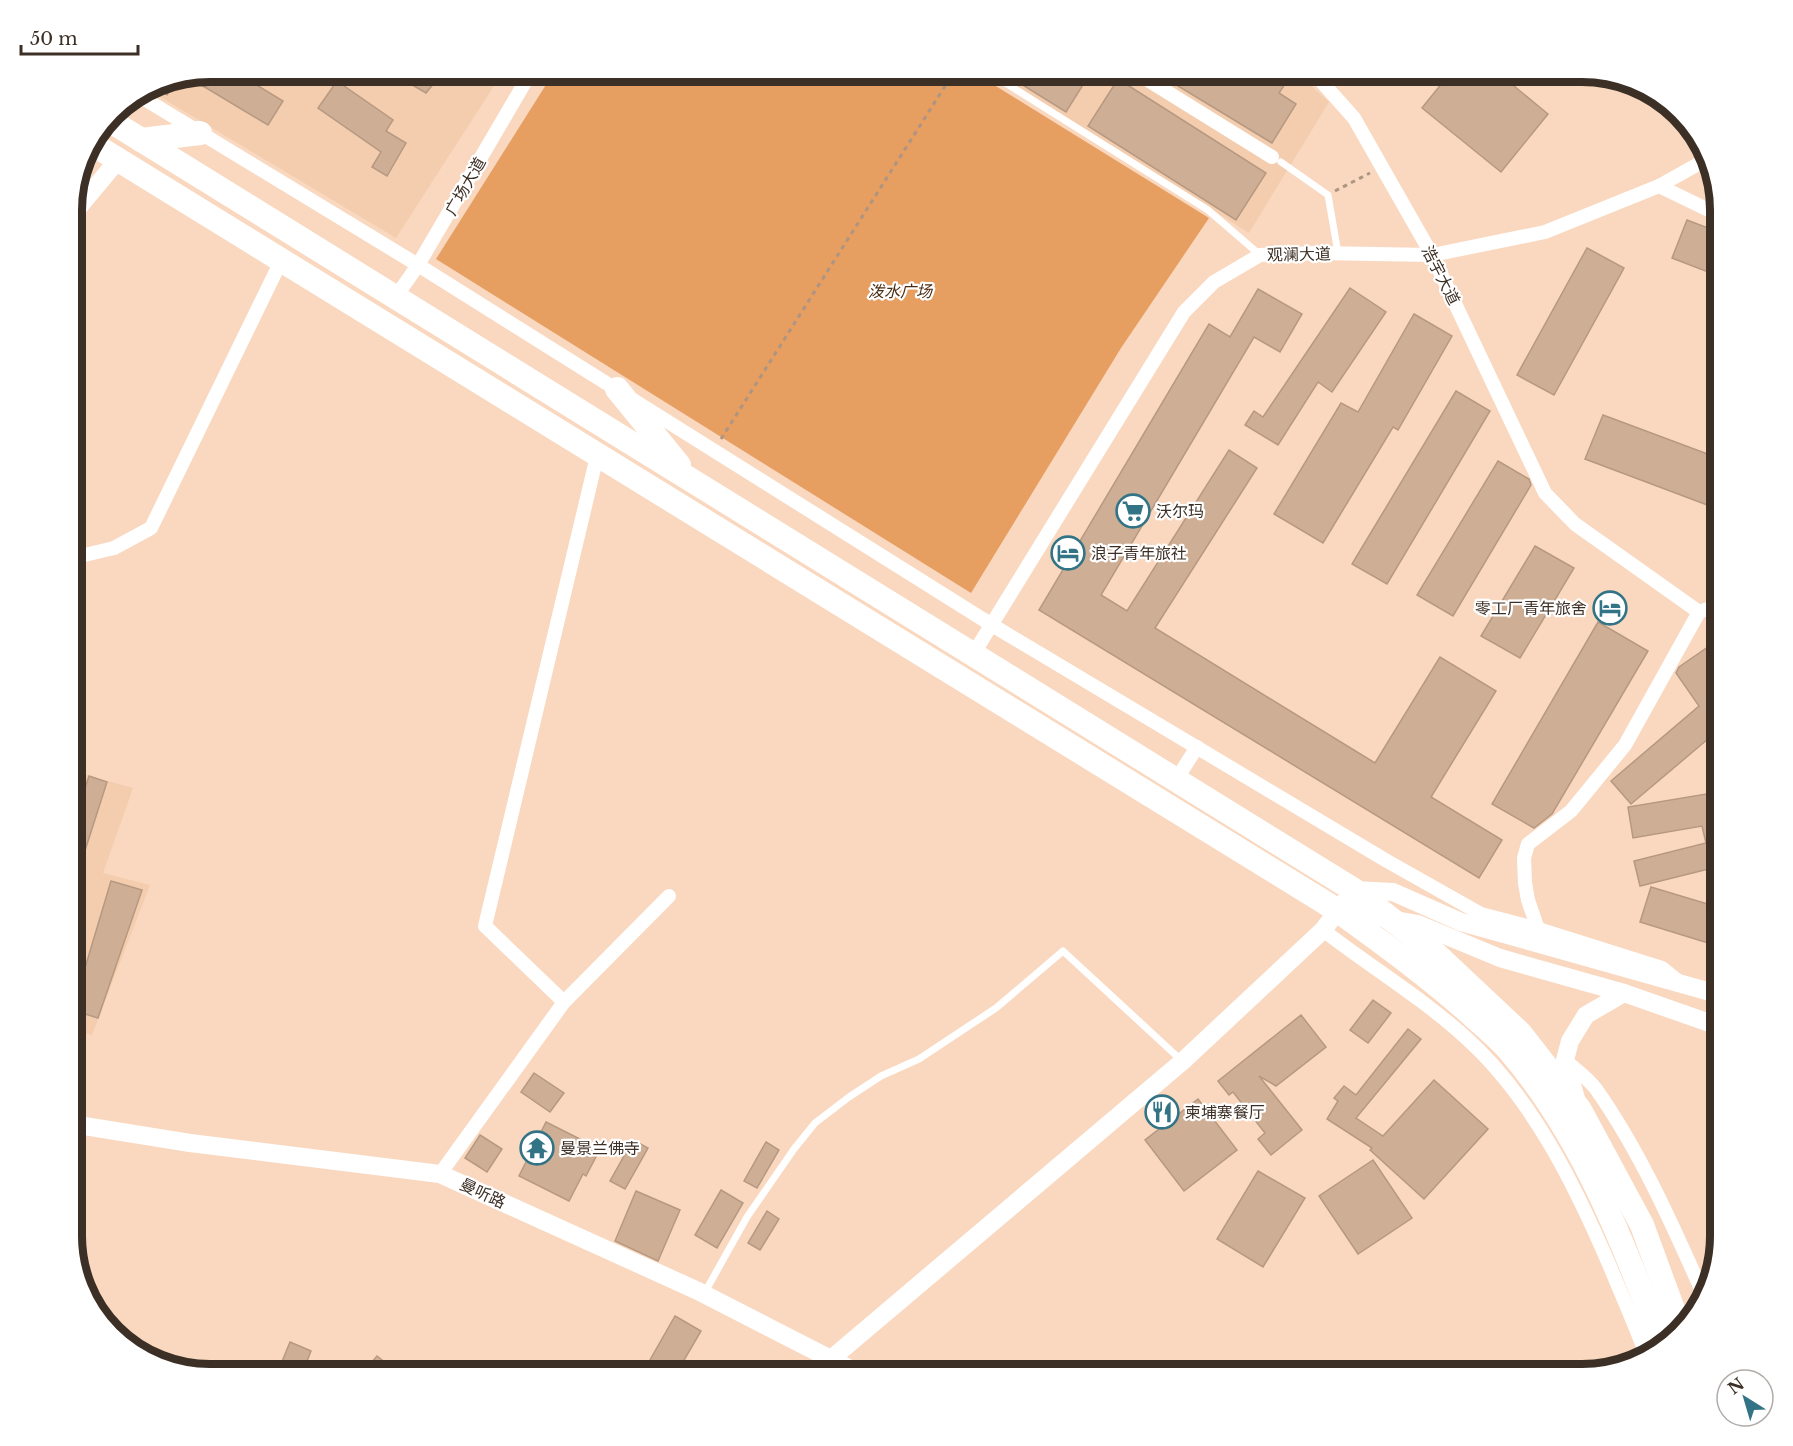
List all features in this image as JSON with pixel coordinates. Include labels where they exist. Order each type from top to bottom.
[{"type":"highway","points":[[116,124],[974,653],[1354,890],[1392,919],[1437,955],[1520,1033],[1580,1110],[1642,1225],[1678,1321]]},
{"type":"highway","points":[[141,140],[200,133]]},
{"type":"highway","points":[[99,148],[1337,910],[1440,986],[1506,1047],[1568,1132],[1622,1240],[1659,1338]]},
{"type":"highway","points":[[380,323],[395,298]]},
{"type":"highway","points":[[617,389],[692,480]]},
{"type":"street","name":"广场大道","points":[[395,298],[418,265],[525,83]]},
{"type":"street","points":[[1154,83],[1276,159]]},
{"type":"street","name":"浩宇大道","points":[[1322,83],[1354,118],[1432,255],[1545,493],[1575,524],[1699,612]]},
{"type":"street","points":[[147,100],[418,265],[992,625],[1377,855],[1481,914],[1538,929],[1662,968],[1679,982]]},
{"type":"street","points":[[83,202],[118,160]]},
{"type":"street","name":"观澜大道","points":[[974,653],[1184,312],[1214,282],[1260,255],[1338,253],[1432,255],[1545,232],[1659,186],[1701,162]]},
{"type":"street","points":[[1659,186],[1710,211]]},
{"type":"street","points":[[83,555],[114,548],[151,528],[281,261]]},
{"type":"street","points":[[564,1002],[485,926],[597,456]]},
{"type":"street","points":[[1538,929],[1525,883],[1524,858],[1528,844],[1571,811],[1625,745],[1699,612],[1710,608]]},
{"type":"street","points":[[1176,780],[1197,747]]},
{"type":"street","points":[[827,1364],[1183,1061],[1323,930],[1354,890],[1393,892],[1461,922],[1710,992]]},
{"type":"street","points":[[440,1174],[564,1002],[669,896]]},
{"type":"street","points":[[1337,910],[1418,924],[1500,958],[1624,993],[1710,1023]]},
{"type":"street","points":[[1323,930],[1425,1004],[1466,1037],[1500,1075],[1537,1125],[1584,1207],[1643,1347]]},
{"type":"street","points":[[1580,1110],[1565,1060],[1570,1041],[1586,1015],[1624,993]]},
{"type":"street","points":[[1565,1060],[1595,1087],[1635,1154],[1700,1286]]},
{"type":"street","name":"曼听路","points":[[83,1126],[190,1143],[440,1174],[704,1295],[841,1364]]},
{"type":"lane","points":[[1006,83],[1208,210],[1260,255]]},
{"type":"lane","points":[[1276,159],[1328,195],[1338,253]]},
{"type":"lane","points":[[704,1295],[747,1217],[815,1123],[849,1096],[881,1076],[920,1059],[996,1008],[1064,951],[1183,1061]]},
{"type":"path","points":[[714,450],[947,83]]},
{"type":"path","points":[[158,107],[170,89]]},
{"type":"path","points":[[1328,195],[1382,167]]},
{"type":"shaded area","points":[[211,83],[496,83],[396,238],[157,95],[177,87]]},
{"type":"shaded area","points":[[1010,83],[1308,83],[1329,102],[1249,233]]},
{"type":"shaded area","points":[[83,774],[133,788],[103,873],[150,885],[92,1035],[83,1033]]},
{"type":"green space","name":"泼水广场","points":[[547,83],[991,83],[1209,218],[1121,348],[971,593],[436,259]]},
{"type":"building","points":[[253,83],[283,101],[268,125],[199,84]]},
{"type":"building","points":[[336,83],[340,83],[393,120],[386,131],[406,143],[387,176],[372,167],[381,152],[318,108]]},
{"type":"building","points":[[409,83],[434,83],[426,93]]},
{"type":"building","points":[[1020,83],[1084,83],[1066,112]]},
{"type":"building","points":[[1115,83],[1124,83],[1266,173],[1236,220],[1088,126]]},
{"type":"building","points":[[1173,83],[1283,83],[1285,84],[1279,93],[1296,104],[1272,143]]},
{"type":"building","points":[[1442,83],[1510,83],[1548,114],[1501,172],[1422,108]]},
{"type":"building","points":[[1687,220],[1710,229],[1710,273],[1672,258]]},
{"type":"building","points":[[1587,248],[1624,268],[1554,395],[1517,375]]},
{"type":"building","points":[[1350,288],[1386,312],[1332,392],[1318,382],[1278,445],[1245,425],[1254,411],[1263,417]]},
{"type":"building","points":[[1258,289],[1302,314],[1280,352],[1254,337],[1101,595],[1127,611],[1229,450],[1257,468],[1155,628],[1375,763],[1440,657],[1496,691],[1431,797],[1502,840],[1479,878],[1039,610],[1209,324],[1230,337]]},
{"type":"building","points":[[1414,314],[1452,336],[1398,430],[1393,427],[1323,543],[1274,514],[1341,403],[1358,412]]},
{"type":"building","points":[[1456,391],[1490,411],[1387,584],[1352,564]]},
{"type":"building","points":[[1603,415],[1710,455],[1710,506],[1585,459]]},
{"type":"building","points":[[1498,461],[1529,479],[1531,485],[1453,616],[1417,595]]},
{"type":"building","points":[[1535,546],[1574,568],[1520,658],[1481,636]]},
{"type":"building","points":[[1598,622],[1648,651],[1552,814],[1534,828],[1492,804]]},
{"type":"building","points":[[1710,646],[1710,737],[1631,804],[1611,781],[1699,706],[1676,673],[1679,667]]},
{"type":"building","points":[[89,776],[107,782],[83,857],[83,794]]},
{"type":"building","points":[[1710,793],[1710,869],[1640,886],[1634,861],[1706,843],[1702,826],[1633,838],[1628,807]]},
{"type":"building","points":[[111,881],[142,890],[98,1018],[83,1013],[83,975]]},
{"type":"building","points":[[1651,887],[1710,905],[1710,944],[1640,922]]},
{"type":"building","points":[[1373,1000],[1391,1013],[1368,1043],[1350,1030]]},
{"type":"building","points":[[1301,1015],[1326,1047],[1276,1086],[1259,1076],[1302,1130],[1271,1155],[1258,1139],[1265,1133],[1233,1092],[1229,1095],[1218,1081]]},
{"type":"building","points":[[1408,1029],[1421,1039],[1356,1118],[1383,1136],[1434,1080],[1488,1129],[1424,1199],[1370,1150],[1372,1148],[1327,1119],[1338,1101],[1334,1098],[1344,1086],[1356,1095]]},
{"type":"building","points":[[534,1073],[564,1093],[550,1112],[521,1092]]},
{"type":"building","points":[[1198,1099],[1237,1150],[1184,1191],[1145,1140]]},
{"type":"building","points":[[546,1122],[600,1149],[586,1176],[583,1174],[569,1201],[519,1176]]},
{"type":"building","points":[[480,1135],[502,1149],[487,1172],[465,1158]]},
{"type":"building","points":[[633,1140],[648,1148],[625,1189],[610,1181]]},
{"type":"building","points":[[766,1142],[779,1150],[757,1188],[744,1181]]},
{"type":"building","points":[[1373,1160],[1412,1218],[1358,1254],[1319,1196]]},
{"type":"building","points":[[1258,1171],[1305,1198],[1263,1267],[1217,1239]]},
{"type":"building","points":[[721,1190],[743,1203],[717,1248],[695,1235]]},
{"type":"building","points":[[636,1191],[680,1210],[658,1261],[615,1241]]},
{"type":"building","points":[[767,1211],[779,1219],[760,1250],[748,1243]]},
{"type":"building","points":[[675,1316],[701,1331],[682,1364],[648,1364]]},
{"type":"building","points":[[290,1342],[311,1351],[306,1364],[281,1364]]},
{"type":"building","points":[[377,1356],[387,1364],[370,1364]]},
{"type":"place","name":"沃尔玛","points":[[1133,511]]},
{"type":"place","name":"浪子青年旅社","points":[[1068,553]]},
{"type":"place","name":"零工厂青年旅舍","points":[[1610,608]]},
{"type":"place","name":"柬埔寨餐厅","points":[[1162,1112]]},
{"type":"place","name":"曼景兰佛寺","points":[[537,1148]]}]
